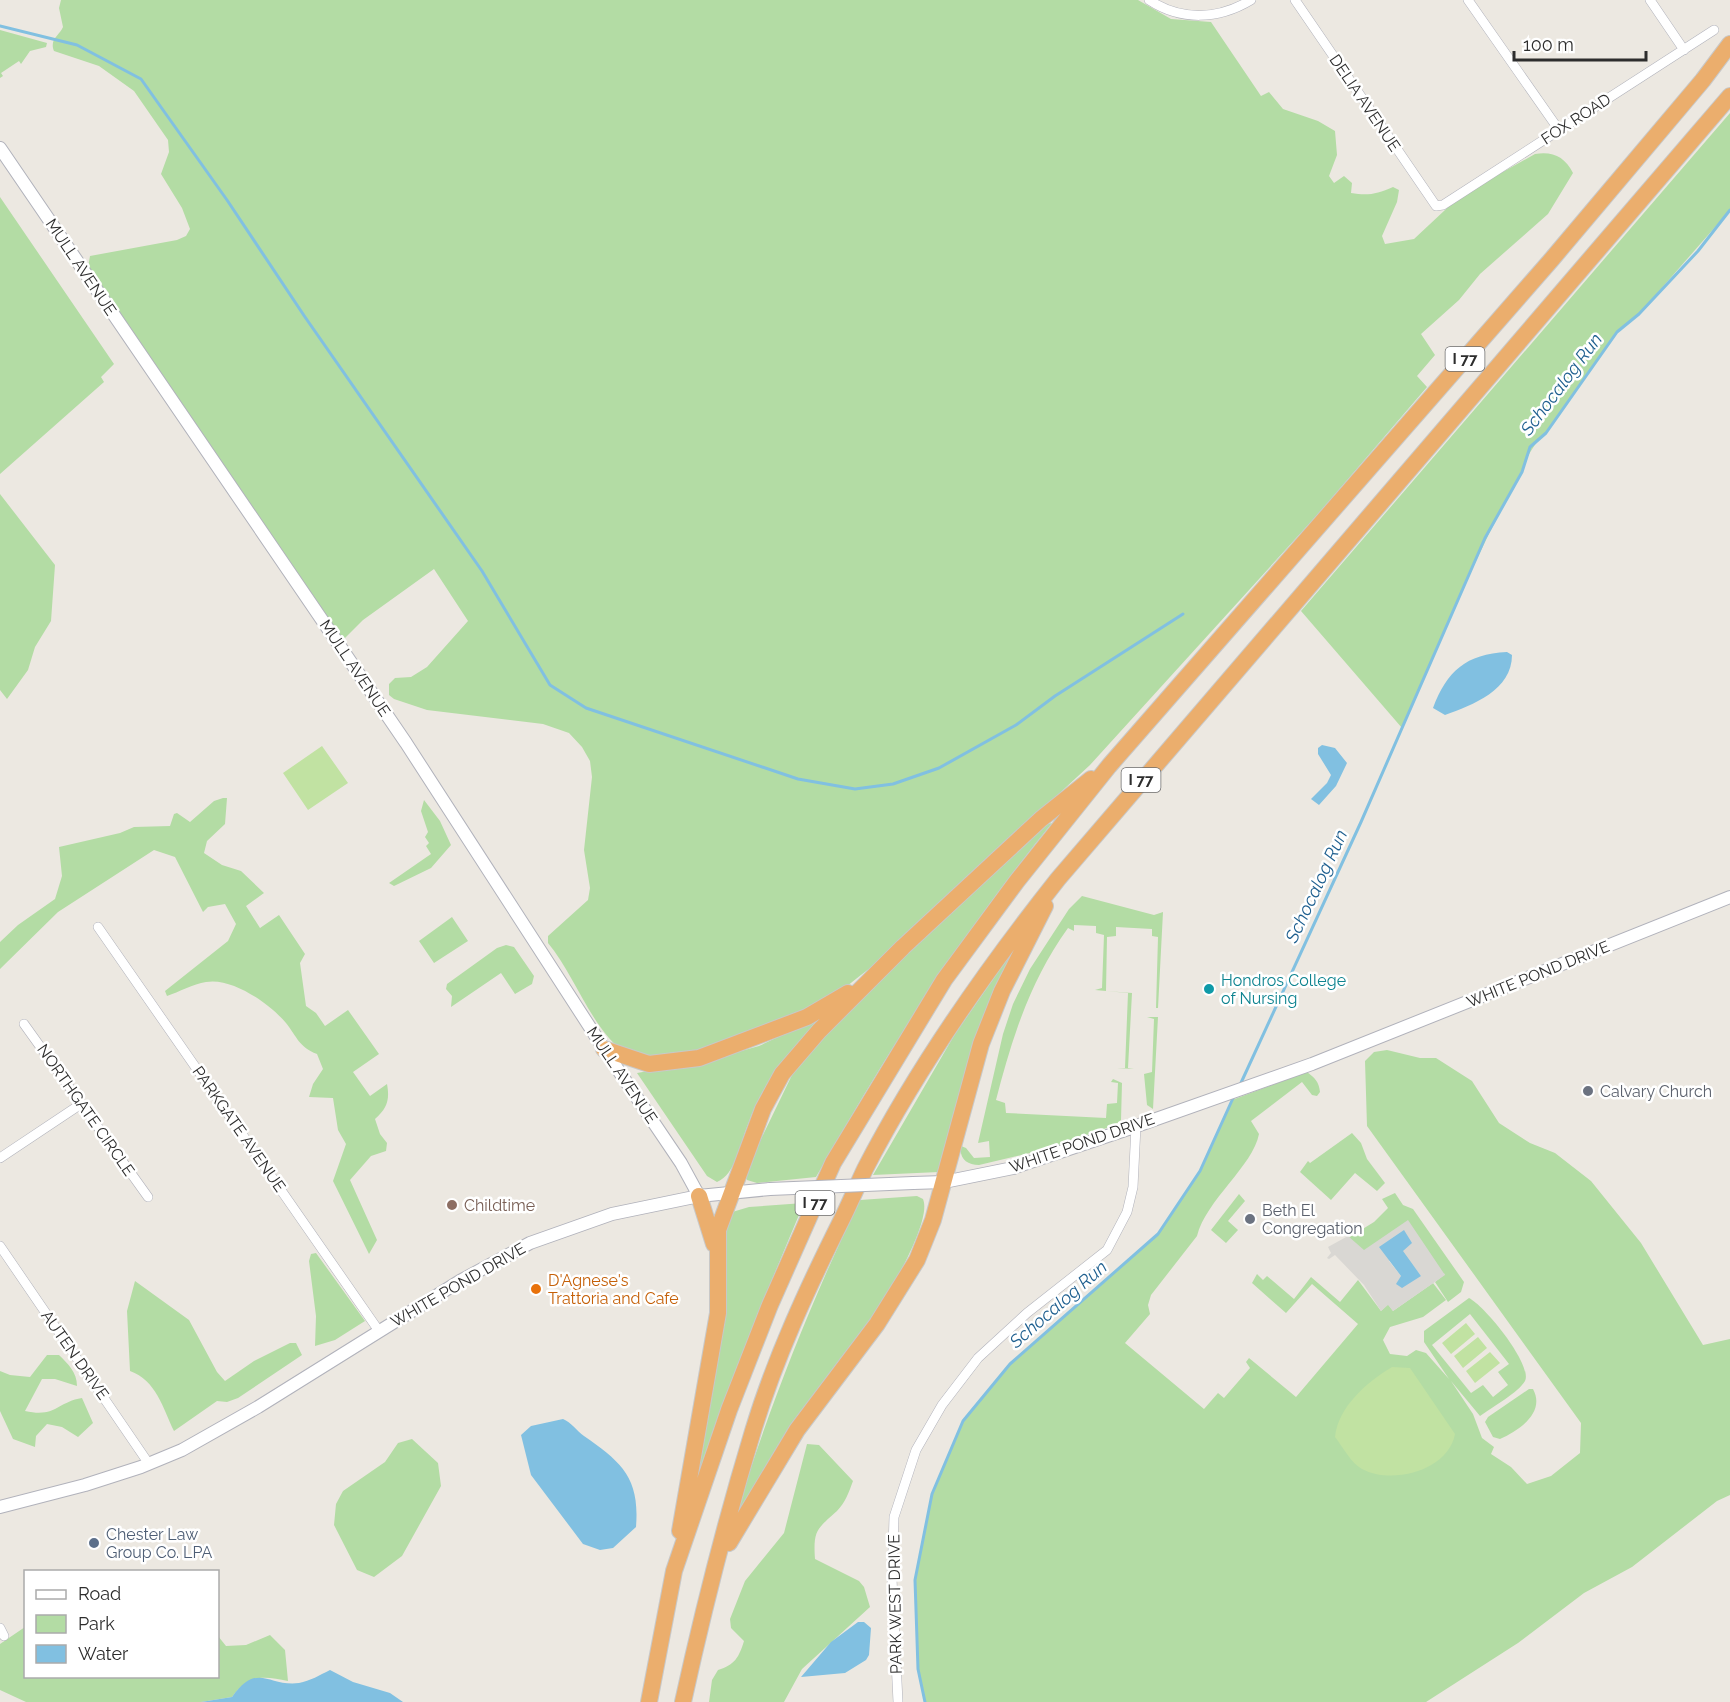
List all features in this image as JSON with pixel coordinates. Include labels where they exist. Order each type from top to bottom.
[{"type":"highway","name":"I 77","points":[[649,1702],[674,1571],[744,1369],[833,1163],[944,980],[1017,881],[1109,766],[1552,259],[1703,80],[1730,44]]},
{"type":"highway","name":"I 77","points":[[683,1702],[753,1430],[774,1372],[811,1279],[865,1170],[948,1029],[1017,930],[1058,879],[1730,96]]},
{"type":"highway","points":[[674,1571],[718,1313],[718,1230],[729,1194],[763,1109],[782,1074],[819,1031],[865,984],[1041,819],[1109,766]]},
{"type":"highway","points":[[717,1565],[764,1481],[797,1430],[877,1324],[908,1278],[926,1239],[944,1182],[981,1044],[994,1010],[1058,879]]},
{"type":"highway","points":[[604,1049],[649,1064],[699,1058],[807,1017],[865,984]]},
{"type":"highway","points":[[699,1196],[718,1260]]},
{"type":"street","points":[[1149,0],[1171,11],[1193,16],[1223,13],[1251,0]]},
{"type":"street","name":"DELIA AVENUE","points":[[1294,0],[1436,206]]},
{"type":"street","points":[[1468,0],[1558,130]]},
{"type":"street","points":[[1650,0],[1684,50]]},
{"type":"street","name":"FOX ROAD","points":[[1436,206],[1443,205],[1714,30]]},
{"type":"street","name":"MULL AVENUE","points":[[0,148],[406,743],[604,1049],[681,1163],[699,1196]]},
{"type":"street","name":"WHITE POND DRIVE","points":[[0,1507],[85,1485],[149,1464],[212,1434],[460,1281],[536,1241],[612,1214],[699,1196],[770,1189],[944,1182],[1029,1163],[1312,1064],[1730,897]]},
{"type":"street","name":"PARKGATE AVENUE","points":[[98,927],[379,1331]]},
{"type":"street","name":"NORTHGATE CIRCLE","points":[[24,1024],[148,1197]]},
{"type":"street","points":[[0,1158],[81,1104]]},
{"type":"street","name":"PARK WEST DRIVE","points":[[898,1702],[892,1590],[894,1517],[916,1450],[942,1405],[978,1358],[1027,1313],[1107,1250],[1127,1212],[1133,1187],[1136,1126]]},
{"type":"street","name":"AUTEN DRIVE","points":[[0,1246],[149,1464]]},
{"type":"green space","points":[[61,0],[1138,0],[1171,19],[1211,22],[1261,96],[1269,92],[1283,109],[1318,121],[1335,131],[1337,155],[1329,176],[1334,183],[1344,176],[1352,183],[1351,193],[1357,194],[1372,194],[1393,187],[1399,190],[1397,202],[1382,236],[1385,244],[1414,239],[1460,196],[1535,154],[1547,153],[1558,156],[1573,173],[1548,214],[1480,274],[1459,300],[1421,334],[1435,355],[1417,376],[1427,387],[1318,514],[1090,765],[874,965],[830,999],[775,1025],[720,1045],[665,1058],[643,1058],[627,1054],[604,1031],[548,943],[548,936],[588,900],[590,888],[584,850],[592,777],[590,761],[582,747],[569,733],[543,724],[427,710],[394,699],[389,695],[389,684],[395,678],[411,677],[427,667],[468,621],[434,569],[363,620],[343,640],[88,267],[90,256],[177,240],[186,236],[190,229],[182,208],[161,174],[169,152],[168,140],[134,91],[99,66],[54,51],[54,40],[63,27],[59,8]]},
{"type":"green space","points":[[0,30],[47,43],[46,47],[30,51],[21,64],[19,61],[1,73],[3,76],[0,78]]},
{"type":"green space","points":[[1730,113],[1730,210],[1639,314],[1617,332],[1546,433],[1530,452],[1469,576],[1402,728],[1301,611]]},
{"type":"green space","points":[[0,197],[114,364],[101,377],[104,382],[0,474]]},
{"type":"green space","points":[[0,494],[55,565],[51,621],[35,647],[28,670],[7,699],[0,690]]},
{"type":"green space","points":[[322,746],[348,783],[308,810],[283,773]]},
{"type":"green space","points":[[227,798],[225,824],[207,841],[204,853],[222,865],[241,871],[264,893],[246,906],[260,928],[279,915],[305,954],[300,963],[306,1006],[316,1013],[325,1026],[348,1010],[379,1054],[353,1072],[370,1096],[387,1084],[388,1090],[387,1103],[375,1119],[380,1134],[387,1143],[386,1151],[371,1156],[350,1180],[377,1240],[369,1254],[333,1181],[346,1144],[338,1130],[333,1098],[309,1097],[313,1084],[323,1069],[317,1054],[302,1045],[286,1023],[261,1000],[239,988],[206,982],[167,996],[165,991],[228,941],[236,924],[225,904],[208,907],[203,912],[175,857],[154,850],[58,912],[0,969],[0,942],[18,925],[55,899],[62,876],[59,847],[120,833],[134,827],[170,826],[174,814],[177,813],[190,822],[214,801]]},
{"type":"green space","points":[[424,800],[440,821],[451,845],[431,868],[394,886],[389,883],[431,854],[426,846],[429,843],[425,837],[428,832],[421,811]]},
{"type":"green space","points":[[1052,823],[956,951],[870,1085],[816,1177],[757,1183],[747,1180],[744,1174],[792,1075],[832,1025],[1044,825]]},
{"type":"green space","points":[[1082,896],[1154,915],[1163,912],[1158,1008],[1156,1008],[1158,937],[1152,936],[1152,929],[1116,927],[1116,936],[1107,937],[1106,991],[1095,990],[1102,988],[1104,935],[1096,933],[1096,926],[1074,925],[1074,931],[1068,928],[1033,989],[1016,1032],[996,1100],[1005,1103],[1006,1113],[1106,1118],[1107,1104],[1117,1103],[1118,1083],[1111,1082],[1113,1079],[1122,1083],[1121,1120],[1115,1125],[1047,1149],[979,1165],[971,1164],[963,1158],[961,1146],[966,1148],[974,1158],[990,1157],[989,1141],[978,1143],[1003,1034],[1013,1004],[1030,969],[1069,909]]},
{"type":"green space","points":[[452,917],[468,941],[434,963],[419,941]]},
{"type":"green space","points":[[1023,936],[939,1172],[873,1175],[955,1034]]},
{"type":"green space","points":[[506,945],[514,947],[534,976],[532,984],[515,994],[501,973],[451,1007],[452,996],[446,989],[447,984],[497,948]]},
{"type":"green space","points":[[1106,991],[1132,993],[1128,1068],[1134,1069],[1117,1068],[1125,1068],[1128,993]]},
{"type":"green space","points":[[1147,1017],[1158,1017],[1153,1109],[1147,1105],[1144,1074],[1152,1072],[1154,1019]]},
{"type":"green space","points":[[814,1020],[815,1024],[767,1084],[753,1111],[729,1172],[717,1182],[707,1176],[637,1073],[705,1061],[759,1046]]},
{"type":"green space","points":[[1387,1050],[1420,1058],[1436,1058],[1472,1081],[1499,1123],[1530,1143],[1555,1153],[1591,1181],[1641,1243],[1703,1345],[1730,1339],[1730,1495],[1717,1501],[1632,1567],[1584,1593],[1518,1643],[1426,1702],[925,1702],[918,1669],[915,1580],[932,1494],[963,1421],[1010,1364],[1158,1234],[1200,1171],[1232,1100],[1307,1072],[1316,1080],[1320,1092],[1317,1096],[1312,1095],[1302,1082],[1251,1121],[1259,1134],[1255,1146],[1210,1209],[1197,1236],[1151,1295],[1148,1305],[1150,1314],[1125,1343],[1204,1409],[1218,1393],[1224,1398],[1250,1368],[1246,1362],[1249,1358],[1296,1397],[1358,1324],[1312,1284],[1286,1313],[1252,1283],[1257,1274],[1263,1280],[1267,1276],[1294,1299],[1311,1277],[1340,1302],[1358,1280],[1381,1311],[1388,1304],[1393,1311],[1433,1283],[1446,1300],[1423,1317],[1390,1327],[1383,1340],[1390,1354],[1407,1356],[1416,1350],[1426,1353],[1449,1379],[1424,1342],[1424,1331],[1469,1298],[1486,1312],[1506,1337],[1522,1362],[1526,1373],[1525,1381],[1517,1390],[1480,1416],[1451,1381],[1473,1414],[1482,1438],[1494,1447],[1491,1454],[1511,1467],[1527,1484],[1551,1476],[1580,1453],[1581,1423],[1367,1126],[1365,1061],[1374,1052]],"holes":[[[1470,1314],[1509,1364],[1498,1372],[1508,1385],[1493,1397],[1483,1385],[1471,1393],[1432,1345]]]},
{"type":"green space","points":[[1352,1133],[1361,1143],[1367,1159],[1385,1183],[1377,1191],[1355,1173],[1331,1200],[1300,1172],[1308,1161],[1310,1163]]},
{"type":"green space","points":[[1395,1193],[1403,1205],[1413,1209],[1464,1282],[1461,1292],[1448,1302],[1435,1282],[1445,1274],[1363,1250],[1348,1238],[1374,1222],[1388,1208],[1382,1199]]},
{"type":"green space","points":[[1239,1194],[1245,1201],[1228,1221],[1238,1230],[1226,1243],[1211,1230]]},
{"type":"green space","points":[[917,1196],[923,1199],[921,1223],[906,1261],[848,1360],[736,1524],[737,1510],[778,1392],[825,1276],[860,1200]]},
{"type":"green space","points":[[804,1203],[732,1381],[694,1490],[721,1244],[729,1213],[749,1207]]},
{"type":"green space","points":[[316,1253],[365,1321],[335,1340],[315,1346],[316,1316],[309,1261],[311,1254]]},
{"type":"green space","points":[[135,1281],[189,1320],[217,1372],[225,1381],[254,1361],[290,1343],[296,1343],[302,1355],[238,1398],[227,1402],[217,1401],[174,1431],[158,1396],[146,1381],[130,1371],[127,1311]]},
{"type":"green space","points":[[1466,1323],[1475,1334],[1451,1354],[1442,1343]]},
{"type":"green space","points":[[1478,1337],[1487,1348],[1463,1368],[1454,1356]]},
{"type":"green space","points":[[1490,1352],[1500,1363],[1475,1383],[1466,1371]]},
{"type":"green space","points":[[47,1355],[59,1355],[66,1362],[74,1372],[77,1386],[55,1379],[42,1379],[25,1411],[35,1413],[50,1411],[82,1398],[93,1423],[78,1437],[62,1427],[47,1424],[36,1436],[35,1447],[13,1439],[0,1411],[0,1371],[10,1375],[30,1377]]},
{"type":"green space","points":[[1392,1367],[1410,1368],[1455,1434],[1450,1447],[1442,1457],[1430,1466],[1403,1475],[1374,1474],[1362,1469],[1351,1459],[1335,1437],[1337,1426],[1355,1396]]},
{"type":"green space","points":[[1529,1389],[1533,1389],[1536,1406],[1528,1420],[1515,1431],[1500,1439],[1493,1437],[1485,1422],[1488,1417]]},
{"type":"green space","points":[[412,1439],[438,1463],[441,1486],[402,1556],[374,1577],[357,1570],[334,1525],[336,1504],[343,1491],[385,1462],[398,1443]]},
{"type":"green space","points":[[807,1444],[819,1445],[853,1481],[842,1504],[818,1531],[815,1542],[815,1559],[859,1581],[864,1587],[870,1607],[802,1669],[784,1702],[709,1702],[712,1680],[718,1670],[729,1666],[736,1660],[742,1647],[744,1641],[731,1628],[730,1619],[745,1581],[784,1533]]},
{"type":"green space","points":[[24,1628],[24,1678],[219,1678],[219,1637],[226,1646],[246,1645],[270,1635],[285,1650],[288,1681],[257,1678],[244,1684],[232,1697],[201,1702],[26,1702],[0,1690],[0,1644]]},
{"type":"shaded area","points":[[1408,1220],[1445,1275],[1393,1311],[1388,1305],[1381,1311],[1364,1285],[1335,1255],[1327,1258],[1331,1253],[1328,1247],[1348,1236],[1364,1250]],"holes":[[[1412,1243],[1402,1251],[1421,1276],[1401,1276],[1389,1261]]]},
{"type":"water","points":[[1507,652],[1512,655],[1510,667],[1498,687],[1489,694],[1479,701],[1445,715],[1433,708],[1445,684],[1460,667],[1480,656]]},
{"type":"water","points":[[1322,745],[1335,748],[1347,763],[1336,786],[1319,805],[1311,799],[1327,783],[1331,775],[1318,754],[1318,748]]},
{"type":"water","points":[[1404,1230],[1412,1243],[1403,1251],[1421,1276],[1402,1288],[1396,1284],[1401,1276],[1379,1247]]},
{"type":"water","points":[[563,1419],[618,1463],[631,1483],[635,1495],[636,1527],[613,1548],[600,1550],[583,1544],[531,1475],[521,1435],[531,1426]]},
{"type":"water","points":[[858,1622],[864,1622],[871,1628],[869,1655],[866,1660],[845,1673],[801,1677],[831,1642]]},
{"type":"water","points":[[330,1670],[353,1682],[390,1693],[403,1702],[201,1702],[232,1697],[241,1686],[256,1678],[299,1683]]},
{"type":"waterway","points":[[0,26],[77,45],[141,79],[482,571],[550,685],[586,708],[798,779],[855,789],[893,784],[939,768],[1016,725],[1055,696],[1183,614]]},
{"type":"waterway","name":"Schocalog Run","points":[[1240,1085],[1361,822],[1485,538],[1522,472],[1530,447],[1546,433],[1617,332],[1639,314],[1698,251],[1730,210]]},
{"type":"waterway","name":"Schocalog Run","points":[[925,1702],[918,1669],[915,1580],[932,1494],[963,1421],[1010,1364],[1158,1234],[1200,1171],[1234,1096]]},
{"type":"place","name":"Hondros College of Nursing","points":[[1209,989]]},
{"type":"place","name":"Calvary Church","points":[[1588,1091]]},
{"type":"place","name":"Childtime","points":[[452,1205]]},
{"type":"place","name":"Beth El Congregation","points":[[1250,1219]]},
{"type":"place","name":"D'Agnese's Trattoria and Cafe","points":[[536,1289]]},
{"type":"place","name":"Chester Law Group Co. LPA","points":[[94,1543]]}]
